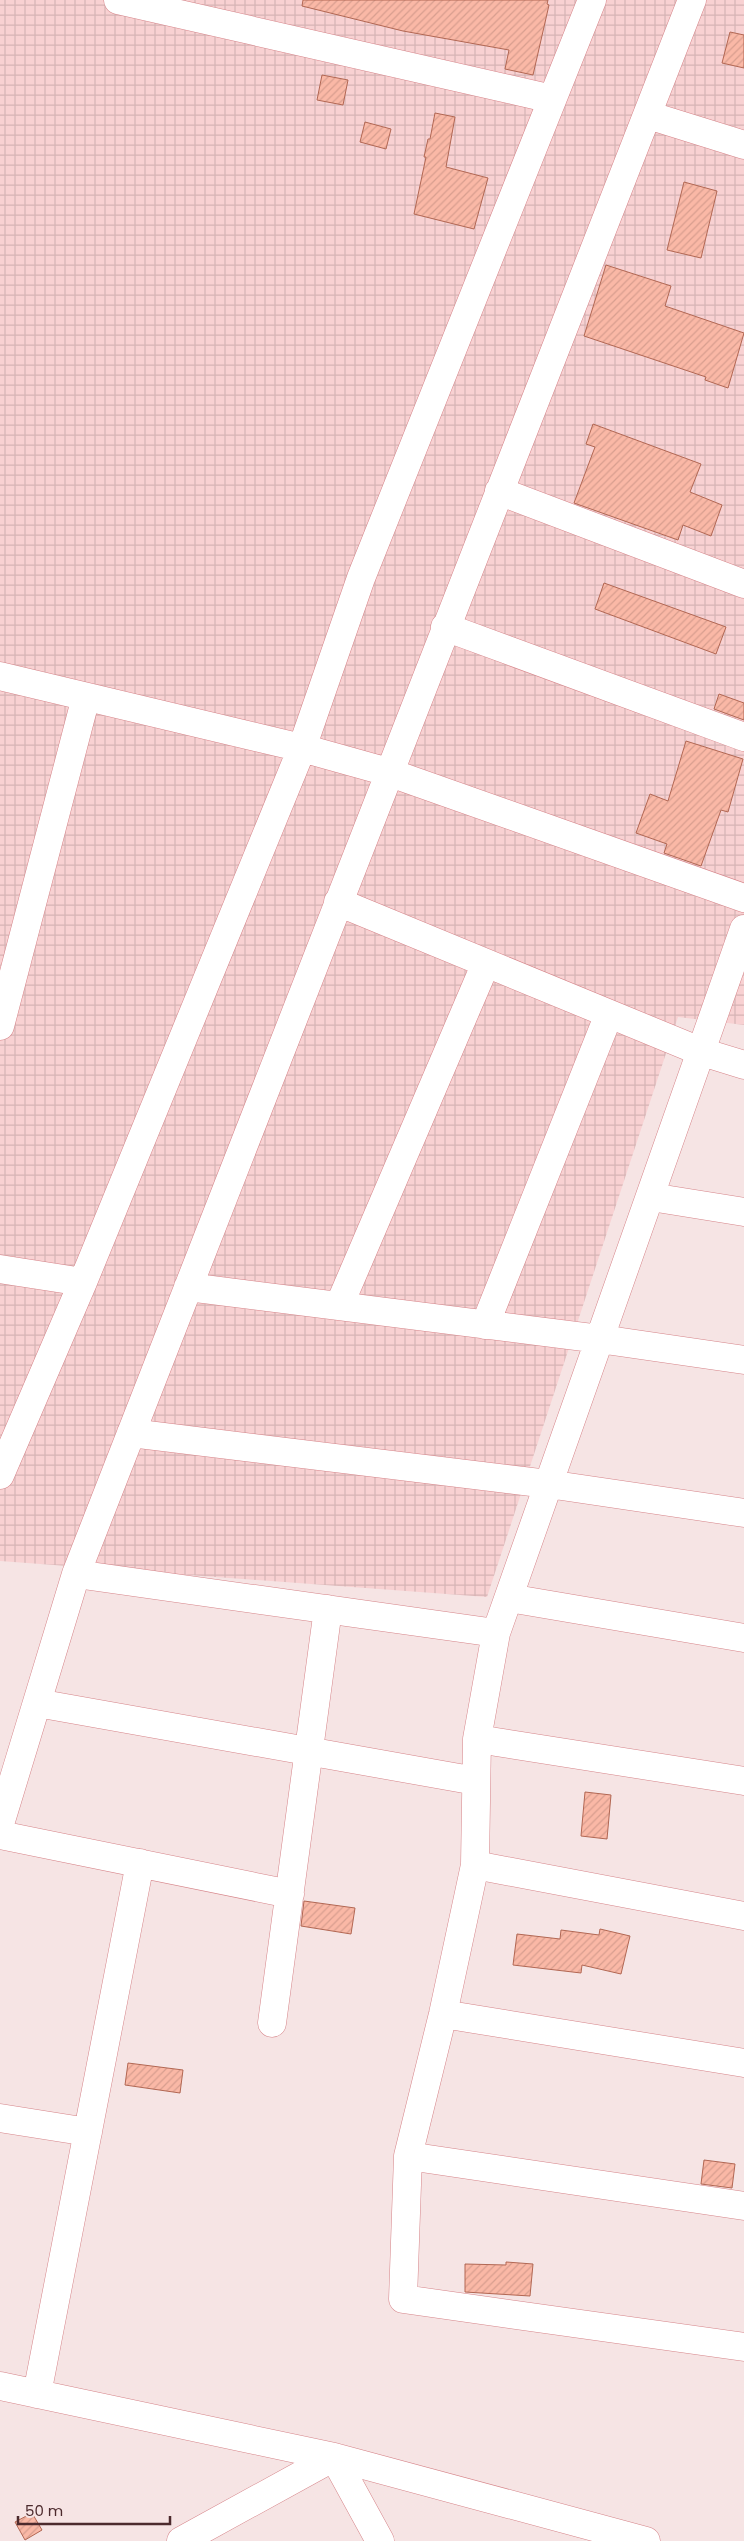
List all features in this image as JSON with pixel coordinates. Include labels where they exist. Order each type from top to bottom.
[{"type":"street","points":[[118,0],[552,99]]},
{"type":"street","points":[[0,1475],[83,1282],[302,748],[361,578],[592,0]]},
{"type":"street","points":[[0,1824],[76,1574],[388,772],[692,0]]},
{"type":"street","points":[[648,115],[744,144]]},
{"type":"street","points":[[499,491],[744,584]]},
{"type":"street","points":[[445,627],[744,737]]},
{"type":"street","points":[[0,676],[302,748],[388,772],[744,898]]},
{"type":"street","points":[[0,1026],[86,696]]},
{"type":"street","points":[[338,902],[702,1052],[744,1065]]},
{"type":"street","points":[[744,929],[496,1633],[477,1738],[475,1865],[443,2014],[408,2156],[403,2298],[744,2347]]},
{"type":"street","points":[[339,1306],[486,963]]},
{"type":"street","points":[[485,1325],[609,1014]]},
{"type":"street","points":[[651,1197],[744,1212]]},
{"type":"street","points":[[0,1269],[83,1282]]},
{"type":"street","points":[[188,1287],[600,1339],[744,1360]]},
{"type":"street","points":[[131,1433],[548,1484],[744,1513]]},
{"type":"street","points":[[76,1574],[496,1633]]},
{"type":"street","points":[[509,1598],[744,1638]]},
{"type":"street","points":[[272,2023],[328,1609]]},
{"type":"street","points":[[37,1703],[476,1781]]},
{"type":"street","points":[[477,1738],[744,1781]]},
{"type":"street","points":[[0,1835],[290,1894]]},
{"type":"street","points":[[38,2394],[140,1864]]},
{"type":"street","points":[[475,1865],[744,1916]]},
{"type":"street","points":[[443,2014],[744,2063]]},
{"type":"street","points":[[0,2118],[88,2132]]},
{"type":"street","points":[[408,2156],[744,2206]]},
{"type":"street","points":[[0,2386],[334,2458],[599,2534],[646,2541]]},
{"type":"street","points":[[180,2541],[334,2458]]},
{"type":"street","points":[[334,2458],[380,2541]]},
{"type":"shaded area","points":[[0,0],[744,0],[744,1025],[678,1017],[487,1597],[0,1561]]},
{"type":"building","points":[[303,0],[548,0],[547,4],[549,5],[533,75],[505,69],[509,50],[403,31],[302,6]]},
{"type":"building","points":[[730,32],[744,35],[744,68],[722,63]]},
{"type":"building","points":[[322,75],[348,80],[343,105],[317,100]]},
{"type":"building","points":[[435,113],[455,117],[446,167],[488,178],[474,229],[414,214],[426,157],[424,157]]},
{"type":"building","points":[[365,122],[391,129],[386,149],[360,142]]},
{"type":"building","points":[[684,182],[717,191],[701,258],[667,250]]},
{"type":"building","points":[[606,265],[671,286],[665,306],[744,333],[728,388],[705,380],[706,377],[584,336]]},
{"type":"building","points":[[593,424],[701,464],[690,492],[722,505],[711,536],[683,525],[678,540],[574,503],[595,447],[586,444]]},
{"type":"building","points":[[604,583],[726,627],[716,654],[595,609]]},
{"type":"building","points":[[719,694],[744,703],[744,720],[714,709]]},
{"type":"building","points":[[686,741],[743,759],[728,812],[721,810],[701,866],[664,853],[667,844],[636,833],[650,794],[668,801]]},
{"type":"building","points":[[585,1792],[611,1795],[607,1839],[581,1836]]},
{"type":"building","points":[[304,1901],[355,1908],[351,1934],[301,1926]]},
{"type":"building","points":[[600,1929],[630,1936],[621,1974],[582,1965],[581,1973],[513,1965],[517,1934],[560,1939],[561,1930],[599,1935]]},
{"type":"building","points":[[128,2063],[183,2070],[180,2093],[125,2085]]},
{"type":"building","points":[[704,2160],[735,2164],[732,2188],[701,2184]]},
{"type":"building","points":[[506,2262],[533,2264],[530,2296],[465,2292],[465,2264],[506,2265]]},
{"type":"building","points":[[32,2513],[42,2530],[25,2540],[15,2522]]}]
